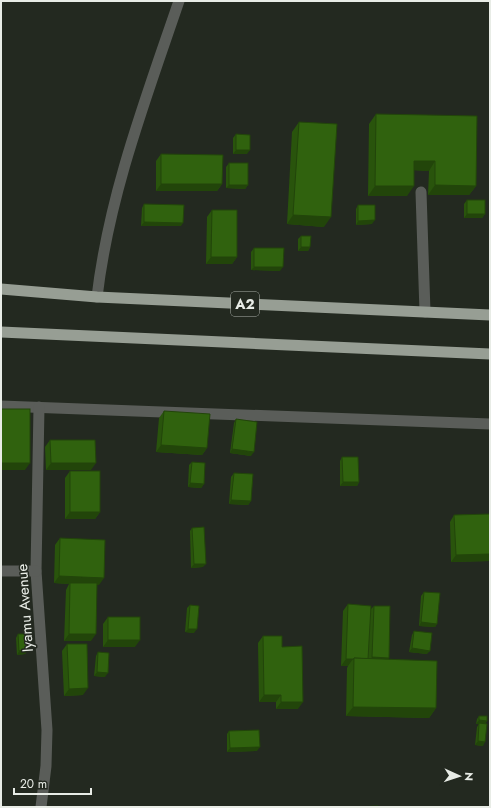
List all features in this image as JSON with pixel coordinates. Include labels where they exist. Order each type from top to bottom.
[{"type":"highway","name":"A2","points":[[1,289],[97,297],[490,315]]},
{"type":"highway","points":[[1,332],[490,354]]},
{"type":"street","points":[[97,297],[101,265],[112,208],[144,104],[179,1]]},
{"type":"street","points":[[421,192],[425,312]]},
{"type":"street","points":[[1,406],[490,424]]},
{"type":"street","name":"Iyamu Avenue","points":[[39,407],[36,571],[47,730],[46,766],[41,807]]},
{"type":"street","points":[[1,571],[36,571]]},
{"type":"building","points":[[376,114],[477,116],[476,186],[435,185],[435,161],[414,161],[414,186],[375,186]]},
{"type":"building","points":[[299,122],[337,124],[331,217],[293,215]]},
{"type":"building","points":[[236,134],[250,135],[250,150],[236,150]]},
{"type":"building","points":[[161,154],[223,155],[222,184],[161,184]]},
{"type":"building","points":[[229,163],[248,163],[248,185],[229,185]]},
{"type":"building","points":[[467,200],[485,200],[485,214],[467,214]]},
{"type":"building","points":[[144,204],[184,205],[183,223],[144,222]]},
{"type":"building","points":[[358,205],[375,205],[375,220],[358,221]]},
{"type":"building","points":[[212,210],[237,210],[237,257],[211,257]]},
{"type":"building","points":[[301,236],[311,236],[310,247],[301,247]]},
{"type":"building","points":[[254,248],[284,248],[283,267],[254,267]]},
{"type":"building","points":[[1,409],[30,409],[30,463],[1,463]]},
{"type":"building","points":[[164,411],[210,414],[207,448],[161,445]]},
{"type":"building","points":[[236,419],[257,422],[254,452],[232,449]]},
{"type":"building","points":[[50,440],[95,440],[96,463],[51,463]]},
{"type":"building","points":[[342,457],[358,457],[359,482],[343,482]]},
{"type":"building","points":[[192,462],[205,463],[204,484],[190,483]]},
{"type":"building","points":[[70,471],[100,471],[100,512],[70,512]]},
{"type":"building","points":[[234,473],[253,474],[251,501],[231,500]]},
{"type":"building","points":[[490,514],[490,554],[456,555],[454,515]]},
{"type":"building","points":[[204,527],[206,564],[194,564],[192,528]]},
{"type":"building","points":[[60,538],[105,540],[104,578],[59,576]]},
{"type":"building","points":[[70,583],[97,583],[96,634],[69,634]]},
{"type":"building","points":[[424,592],[440,593],[437,624],[421,622]]},
{"type":"building","points":[[348,604],[371,606],[368,659],[346,659]]},
{"type":"building","points":[[190,605],[199,606],[197,629],[188,629]]},
{"type":"building","points":[[374,606],[390,606],[389,658],[372,657]]},
{"type":"building","points":[[108,617],[140,617],[140,640],[108,640]]},
{"type":"building","points":[[414,631],[432,633],[430,651],[412,648]]},
{"type":"building","points":[[18,634],[27,634],[28,650],[19,651]]},
{"type":"building","points":[[263,636],[282,636],[282,647],[302,646],[303,702],[281,702],[281,695],[264,695]]},
{"type":"building","points":[[67,644],[87,644],[88,688],[69,689]]},
{"type":"building","points":[[98,652],[109,653],[108,673],[97,672]]},
{"type":"building","points":[[354,658],[437,661],[436,708],[353,707]]},
{"type":"building","points":[[479,716],[487,716],[487,721],[479,720]]},
{"type":"building","points":[[479,723],[487,724],[485,742],[478,741]]},
{"type":"building","points":[[259,730],[260,747],[230,748],[229,731]]}]
